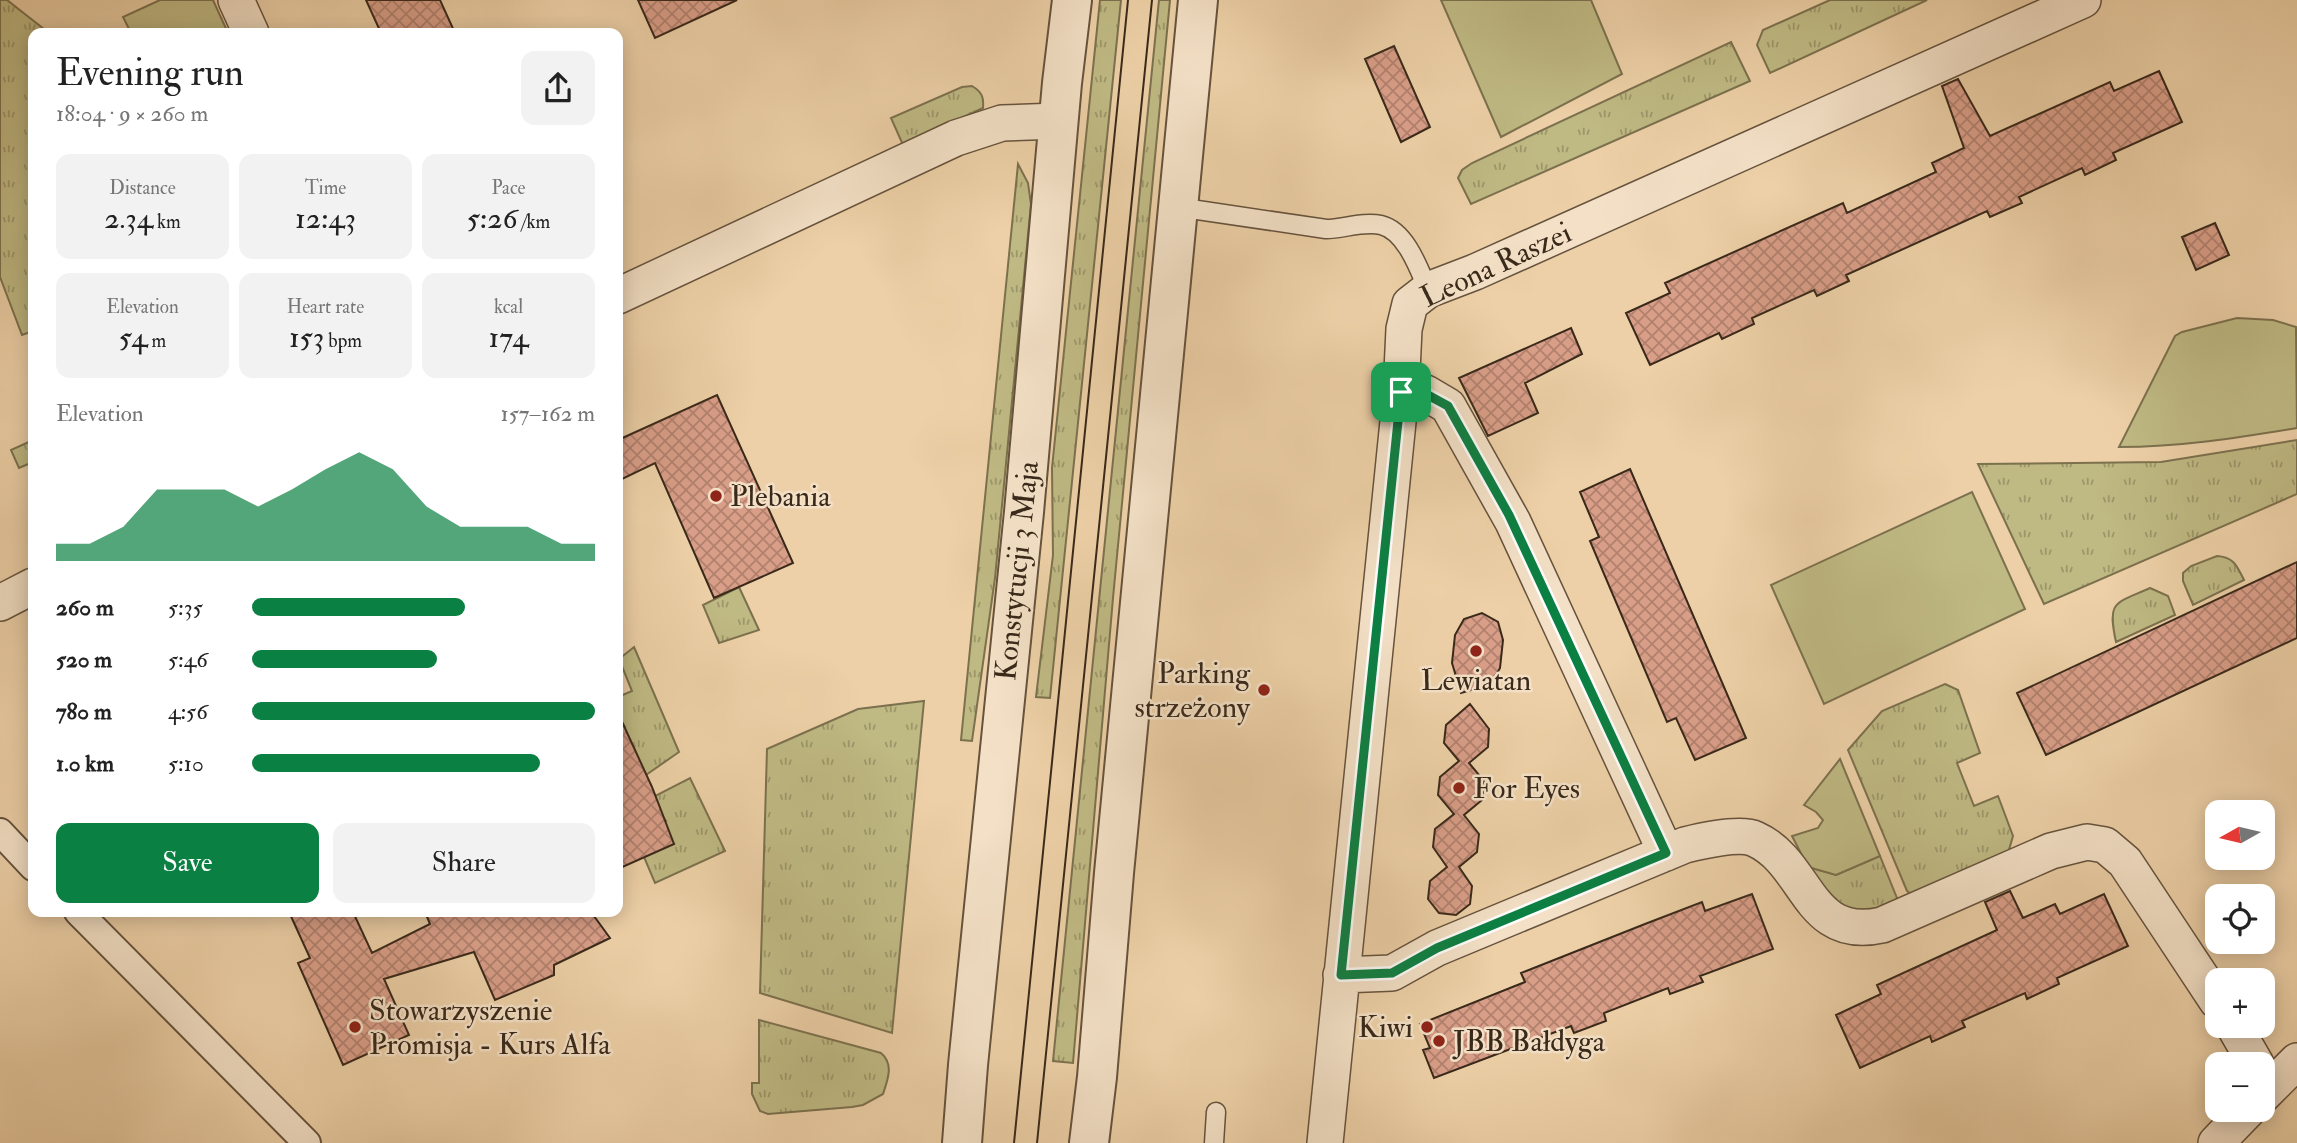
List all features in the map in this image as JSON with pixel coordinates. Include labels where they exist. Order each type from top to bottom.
[{"type":"street","points":[[236,0],[249,28]]},
{"type":"street","name":"Konstytucji 3 Maja","points":[[962,1143],[1024,512],[1058,121],[1072,0]]},
{"type":"street","points":[[1088,1143],[1097,1077],[1115,859],[1198,0]]},
{"type":"street","name":"Leona Raszei","points":[[1325,1143],[1401,392],[1404,329],[1410,304],[1428,290],[1475,272],[2084,0]]},
{"type":"street","points":[[623,294],[956,138],[1002,123],[1058,121]]},
{"type":"street","points":[[1401,392],[1426,394],[1448,406],[1513,522],[1666,853]]},
{"type":"street","points":[[0,603],[28,589]]},
{"type":"street","points":[[0,832],[28,862]]},
{"type":"street","points":[[1341,975],[1392,973],[1437,948],[1685,845],[1713,838],[1754,838],[1777,855],[1819,910],[1835,921],[1857,929],[1882,925],[2051,851],[2087,842],[2105,845],[2124,862],[2205,983]]},
{"type":"street","points":[[83,917],[307,1143]]},
{"type":"street","points":[[2216,1143],[2235,1122]]},
{"type":"lane","points":[[1177,207],[1325,229],[1382,225],[1398,235],[1417,265],[1428,290]]},
{"type":"lane","points":[[1214,1143],[1216,1112]]},
{"type":"green space","points":[[0,0],[7,0],[43,28],[28,28],[28,333],[22,335],[0,277]]},
{"type":"green space","points":[[160,0],[213,0],[226,28],[128,28],[123,17]]},
{"type":"green space","points":[[1100,0],[1121,0],[1050,698],[1036,697],[1053,555],[1052,468]]},
{"type":"green space","points":[[1159,0],[1170,0],[1113,598],[1073,1063],[1053,1061]]},
{"type":"green space","points":[[1441,0],[1591,0],[1622,74],[1501,137]]},
{"type":"green space","points":[[1830,0],[1927,0],[1770,73],[1757,45],[1763,30]]},
{"type":"green space","points":[[1731,42],[1750,81],[1471,204],[1458,178],[1462,170],[1472,163]]},
{"type":"green space","points":[[972,86],[982,95],[983,108],[903,145],[891,118],[962,87]]},
{"type":"green space","points":[[1018,164],[1028,183],[1031,204],[995,578],[972,741],[961,740]]},
{"type":"green space","points":[[2237,318],[2273,320],[2296,327],[2297,428],[2186,444],[2119,447],[2175,336]]},
{"type":"green space","points":[[2297,440],[2297,494],[2044,604],[1978,464],[2161,462]]},
{"type":"green space","points":[[28,442],[28,464],[19,468],[11,450]]},
{"type":"green space","points":[[1972,492],[2025,609],[1824,704],[1771,585]]},
{"type":"green space","points":[[2217,556],[2231,560],[2244,580],[2193,605],[2183,581],[2183,573],[2191,566]]},
{"type":"green space","points":[[739,587],[759,630],[719,643],[703,605]]},
{"type":"green space","points":[[2150,588],[2168,596],[2175,615],[2116,642],[2113,618],[2116,605]]},
{"type":"green space","points":[[634,647],[679,752],[646,775],[623,744],[623,695],[632,691],[623,669],[623,656]]},
{"type":"green space","points":[[1945,684],[1958,690],[1980,753],[1957,763],[1974,806],[1998,796],[2013,836],[2006,860],[1918,898],[1907,891],[1848,750],[1882,711]]},
{"type":"green space","points":[[924,701],[892,1033],[760,993],[767,749],[858,709]]},
{"type":"green space","points":[[1840,759],[1880,856],[1836,875],[1808,867],[1792,836],[1818,828],[1823,820],[1804,805]]},
{"type":"green space","points":[[690,778],[725,851],[655,883],[644,857],[674,844],[657,825],[666,821],[664,818],[656,822],[655,796]]},
{"type":"green space","points":[[1880,856],[1901,908],[1851,910],[1836,904],[1808,867],[1836,875]]},
{"type":"green space","points":[[759,1020],[881,1053],[889,1067],[883,1094],[863,1105],[852,1107],[768,1114],[760,1111],[752,1094],[752,1083],[759,1083]]},
{"type":"building","points":[[366,0],[440,0],[453,28],[379,28]]},
{"type":"building","points":[[638,0],[737,0],[655,38]]},
{"type":"building","points":[[1394,46],[1430,127],[1401,142],[1365,59]]},
{"type":"building","points":[[2159,71],[2182,122],[2113,153],[2116,160],[2085,175],[2082,168],[2019,197],[2022,203],[1990,217],[1987,211],[1846,275],[1849,281],[1817,296],[1814,290],[1752,318],[1754,324],[1722,339],[1719,333],[1650,365],[1626,313],[1670,293],[1665,283],[1843,203],[1847,213],[1936,172],[1932,163],[1964,148],[1942,86],[1958,79],[1990,136],[2110,82],[2114,91]]},
{"type":"building","points":[[2215,223],[2229,255],[2196,270],[2182,237]]},
{"type":"building","points":[[1571,328],[1582,354],[1525,383],[1538,413],[1488,436],[1459,378]]},
{"type":"building","name":"Plebania","points":[[717,395],[793,563],[714,598],[655,463],[623,479],[623,438]]},
{"type":"building","points":[[1630,469],[1746,738],[1695,760],[1676,718],[1667,722],[1590,541],[1599,537],[1580,492]]},
{"type":"building","points":[[2297,562],[2297,638],[2046,755],[2017,693]]},
{"type":"building","points":[[1482,613],[1498,622],[1503,640],[1500,668],[1491,684],[1461,693],[1452,663],[1455,635],[1464,619]]},
{"type":"building","points":[[1470,704],[1489,729],[1488,747],[1469,763],[1484,781],[1482,800],[1464,815],[1479,834],[1477,852],[1459,867],[1472,886],[1470,904],[1456,915],[1439,913],[1428,899],[1430,881],[1447,867],[1433,847],[1435,829],[1454,814],[1438,795],[1440,777],[1459,761],[1444,743],[1446,725]]},
{"type":"building","points":[[623,724],[652,787],[674,844],[623,867]]},
{"type":"building","points":[[2010,891],[2023,918],[2055,904],[2060,914],[2104,894],[2128,946],[2057,978],[2059,984],[2027,999],[2025,993],[1962,1021],[1965,1027],[1932,1042],[1930,1036],[1860,1068],[1836,1015],[1881,994],[1877,985],[1997,930],[1985,902]]},
{"type":"building","points":[[1752,894],[1773,949],[1700,976],[1703,982],[1670,994],[1668,988],[1604,1013],[1606,1021],[1574,1033],[1571,1026],[1434,1078],[1423,1050],[1430,1048],[1420,1024],[1525,982],[1521,973],[1645,924],[1702,902],[1705,911]]},
{"type":"building","points":[[291,917],[355,917],[372,953],[430,924],[427,917],[595,917],[610,938],[554,965],[554,975],[495,1000],[474,952],[384,979],[409,1035],[343,1065],[298,963],[310,958]]},
{"type":"tram line","points":[[1014,1143],[1128,0]]},
{"type":"tram line","points":[[1037,1143],[1152,0]]},
{"type":"place","name":"Plebania","points":[[716,496]]},
{"type":"place","name":"Lewiatan","points":[[1476,651]]},
{"type":"place","name":"Parking strzeżony","points":[[1264,690]]},
{"type":"place","name":"For Eyes","points":[[1459,788]]},
{"type":"place","name":"Stowarzyszenie Promisja - Kurs Alfa","points":[[355,1027]]},
{"type":"place","name":"Kiwi","points":[[1427,1027]]},
{"type":"place","name":"JBB Bałdyga","points":[[1439,1041]]},
{"type":"route","points":[[1401,392],[1426,394],[1448,406],[1513,522],[1541,579],[1666,853],[1437,948],[1392,973],[1341,975],[1401,392]]}]
